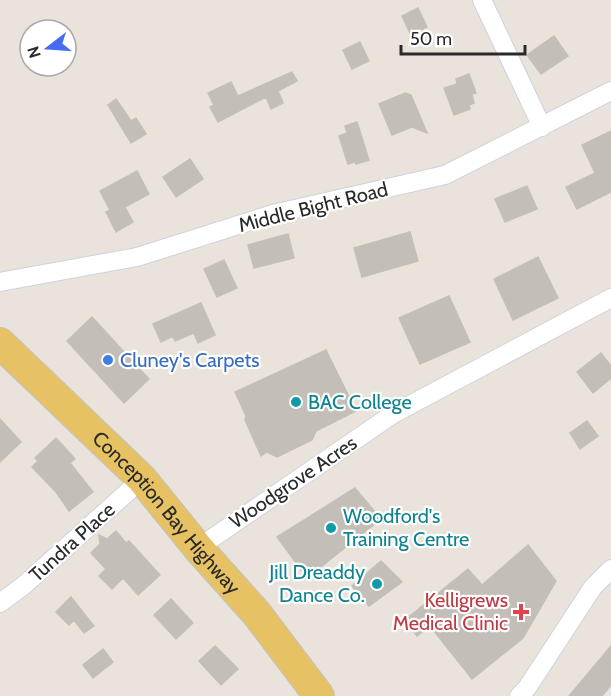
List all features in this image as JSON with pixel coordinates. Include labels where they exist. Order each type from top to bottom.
[{"type":"main road","name":"Conception Bay Highway","points":[[0,343],[142,479],[198,548],[257,614],[319,696]]},
{"type":"street","points":[[482,0],[542,127]]},
{"type":"street","name":"Middle Bight Road","points":[[0,282],[137,257],[273,214],[445,175],[611,91]]},
{"type":"street","name":"Woodgrove Acres","points":[[198,548],[393,414],[611,298]]},
{"type":"street","name":"Tundra Place","points":[[0,603],[75,541],[142,479]]},
{"type":"street","points":[[519,696],[593,587],[611,569]]},
{"type":"building","points":[[418,8],[427,27],[411,35],[402,16]]},
{"type":"building","points":[[554,36],[568,56],[541,74],[527,55]]},
{"type":"building","points":[[360,42],[369,61],[352,69],[343,50]]},
{"type":"building","points":[[292,72],[297,81],[278,91],[283,103],[271,109],[266,97],[218,122],[210,107],[214,105],[208,93],[231,82],[238,96]]},
{"type":"building","points":[[469,74],[476,93],[472,94],[474,103],[469,105],[470,109],[454,115],[444,88],[457,84],[456,79]]},
{"type":"building","points":[[405,93],[411,95],[427,133],[412,127],[392,135],[379,104]]},
{"type":"building","points":[[116,99],[131,121],[136,118],[146,134],[131,143],[108,105]]},
{"type":"building","points":[[357,122],[369,160],[348,164],[339,136],[347,133],[345,126]]},
{"type":"building","points":[[611,131],[611,192],[577,209],[566,187],[595,173],[582,145]]},
{"type":"building","points":[[190,159],[203,179],[176,197],[163,177]]},
{"type":"building","points":[[137,171],[149,194],[125,207],[133,222],[116,232],[106,212],[110,210],[100,191]]},
{"type":"building","points":[[527,186],[537,209],[505,222],[495,199]]},
{"type":"building","points":[[410,232],[418,261],[362,277],[354,248]]},
{"type":"building","points":[[288,234],[294,258],[254,268],[248,245]]},
{"type":"building","points":[[538,257],[558,298],[513,320],[494,279]]},
{"type":"building","points":[[224,260],[237,288],[217,297],[204,269]]},
{"type":"building","points":[[449,296],[470,342],[420,364],[399,318]]},
{"type":"building","points":[[201,303],[215,335],[198,343],[194,333],[175,341],[173,336],[161,342],[153,324]]},
{"type":"building","name":"Cluney's Carpets","points":[[92,317],[149,379],[124,403],[67,341]]},
{"type":"building","name":"BAC College","points":[[326,350],[356,411],[316,431],[312,440],[277,457],[267,452],[261,456],[235,392]]},
{"type":"building","points":[[601,353],[611,366],[611,378],[593,393],[577,372]]},
{"type":"building","points":[[0,419],[21,442],[0,462]]},
{"type":"building","points":[[587,421],[598,436],[580,449],[570,433]]},
{"type":"building","points":[[56,438],[75,459],[70,463],[93,492],[69,511],[56,492],[32,467],[38,461],[35,458]]},
{"type":"building","name":"Woodford's Training Centre","points":[[355,488],[381,519],[307,578],[277,537]]},
{"type":"building","points":[[116,531],[126,543],[129,541],[160,575],[138,595],[123,578],[112,589],[99,576],[106,569],[91,553],[100,544],[99,535],[107,539]]},
{"type":"building","points":[[528,545],[556,581],[523,638],[472,679],[430,626],[417,636],[405,620],[468,569],[482,585]]},
{"type":"building","name":"Jill Dreaddy Dance Co.","points":[[381,561],[402,582],[369,606],[352,586]]},
{"type":"building","points":[[71,597],[94,626],[84,633],[74,620],[69,625],[56,612]]},
{"type":"building","points":[[171,599],[193,623],[176,639],[154,615]]},
{"type":"building","points":[[215,646],[238,669],[221,685],[199,661]]},
{"type":"building","points":[[611,646],[611,685],[602,696],[569,696]]},
{"type":"building","points":[[103,649],[113,662],[93,678],[83,665]]},
{"type":"place","name":"Cluney's Carpets","points":[[108,360]]},
{"type":"place","name":"BAC College","points":[[296,402]]},
{"type":"place","name":"Woodford's Training Centre","points":[[331,528]]},
{"type":"place","name":"Jill Dreaddy Dance Co.","points":[[377,584]]},
{"type":"place","name":"Kelligrews Medical Clinic","points":[[521,612]]}]
